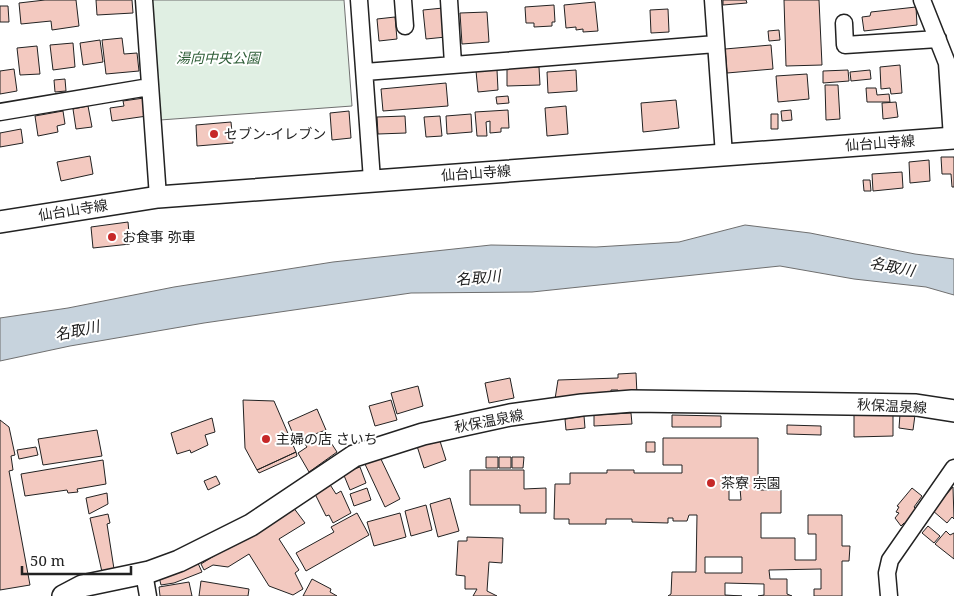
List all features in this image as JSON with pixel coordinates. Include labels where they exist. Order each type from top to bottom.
[{"type":"main road","name":"仙台山寺線","points":[[0,222],[158,197],[953,138]]},
{"type":"main road","name":"秋保温泉線","points":[[62,596],[82,586],[144,573],[179,561],[233,535],[354,456],[424,434],[510,415],[582,405],[632,401],[916,405],[954,411]]},
{"type":"street","points":[[144,0],[158,197]]},
{"type":"street","points":[[359,0],[372,180]]},
{"type":"street","points":[[403,0],[405,26]]},
{"type":"street","points":[[448,0],[453,64]]},
{"type":"street","points":[[713,0],[724,155]]},
{"type":"street","points":[[922,0],[947,63],[953,138]]},
{"type":"street","points":[[844,23],[845,45],[938,39]]},
{"type":"street","points":[[365,72],[716,44]]},
{"type":"street","points":[[0,112],[149,87]]},
{"type":"street","points":[[889,596],[887,573],[890,560],[954,468]]},
{"type":"street","points":[[144,573],[148,596]]},
{"type":"green space","name":"湯向中央公園","points":[[151,0],[344,0],[352,106],[160,120]]},
{"type":"water","name":"名取川","points":[[745,225],[810,233],[915,254],[954,259],[954,295],[926,287],[854,279],[780,266],[532,292],[411,293],[204,323],[70,346],[0,361],[0,318],[68,308],[174,287],[333,262],[491,245],[596,247],[679,242]]},
{"type":"building","points":[[45,0],[76,0],[79,26],[52,30],[51,21],[21,24],[19,3]]},
{"type":"building","points":[[96,0],[132,0],[133,13],[97,15]]},
{"type":"building","points":[[723,0],[746,0],[747,3],[723,5]]},
{"type":"building","points":[[784,0],[819,0],[822,65],[786,66]]},
{"type":"building","points":[[595,2],[598,31],[583,32],[583,29],[576,30],[576,27],[566,28],[564,5]]},
{"type":"building","points":[[554,5],[555,22],[552,22],[552,26],[534,27],[534,23],[526,23],[525,7]]},
{"type":"building","points":[[0,6],[8,6],[9,22],[0,22]]},
{"type":"building","points":[[916,7],[917,25],[864,31],[862,17],[870,16],[871,12]]},
{"type":"building","points":[[443,8],[446,37],[426,39],[423,10]]},
{"type":"building","points":[[668,9],[669,32],[651,33],[650,10]]},
{"type":"building","points":[[487,12],[489,42],[462,44],[460,13]]},
{"type":"building","points":[[395,17],[397,39],[379,41],[377,19]]},
{"type":"building","points":[[779,30],[780,40],[769,41],[768,31]]},
{"type":"building","points":[[122,38],[124,54],[137,53],[139,71],[106,74],[102,40]]},
{"type":"building","points":[[100,40],[103,62],[83,65],[80,43]]},
{"type":"building","points":[[73,43],[75,67],[53,70],[50,45]]},
{"type":"building","points":[[771,45],[773,69],[727,73],[725,49]]},
{"type":"building","points":[[37,46],[40,74],[20,75],[17,48]]},
{"type":"building","points":[[900,65],[902,93],[891,94],[890,88],[881,89],[880,67]]},
{"type":"building","points":[[539,67],[540,85],[507,86],[507,68]]},
{"type":"building","points":[[14,69],[17,91],[0,94],[0,71]]},
{"type":"building","points":[[497,70],[498,90],[478,92],[476,71]]},
{"type":"building","points":[[576,70],[577,91],[548,93],[547,72]]},
{"type":"building","points":[[848,70],[849,81],[823,83],[823,71]]},
{"type":"building","points":[[870,70],[871,79],[851,81],[850,72]]},
{"type":"building","points":[[807,74],[809,99],[778,102],[776,76]]},
{"type":"building","points":[[65,79],[66,91],[55,92],[54,80]]},
{"type":"building","points":[[446,83],[448,106],[383,111],[381,89]]},
{"type":"building","points":[[825,85],[838,85],[840,119],[826,120]]},
{"type":"building","points":[[866,88],[876,88],[877,95],[889,94],[890,102],[867,102]]},
{"type":"building","points":[[508,96],[509,103],[497,104],[496,97]]},
{"type":"building","points":[[144,98],[147,116],[112,121],[110,108],[124,106],[123,101]]},
{"type":"building","points":[[676,100],[679,128],[643,132],[641,103]]},
{"type":"building","points":[[896,102],[898,117],[883,119],[882,103]]},
{"type":"building","points":[[88,106],[92,127],[76,129],[73,109]]},
{"type":"building","points":[[566,106],[568,134],[547,136],[545,108]]},
{"type":"building","points":[[508,110],[509,128],[501,128],[501,132],[490,133],[490,121],[486,122],[487,136],[477,136],[475,112]]},
{"type":"building","points":[[791,110],[792,120],[782,121],[781,111]]},
{"type":"building","points":[[63,111],[65,124],[57,126],[58,132],[38,136],[35,116]]},
{"type":"building","points":[[349,111],[351,138],[332,140],[330,113]]},
{"type":"building","points":[[471,114],[472,132],[447,134],[446,116]]},
{"type":"building","points":[[771,114],[778,114],[778,129],[771,129]]},
{"type":"building","points":[[405,116],[406,133],[378,134],[377,117]]},
{"type":"building","points":[[440,116],[442,136],[426,137],[424,117]]},
{"type":"building","name":"セブン-イレブン","points":[[231,122],[233,143],[197,146],[196,125]]},
{"type":"building","points":[[21,129],[23,143],[0,147],[0,133]]},
{"type":"building","points":[[90,156],[93,174],[61,181],[57,162]]},
{"type":"building","points":[[941,157],[954,157],[954,187],[952,187],[951,174],[942,174]]},
{"type":"building","points":[[929,160],[930,181],[910,183],[909,162]]},
{"type":"building","points":[[902,172],[903,188],[873,191],[872,174]]},
{"type":"building","points":[[863,180],[870,180],[871,191],[864,191]]},
{"type":"building","points":[[128,222],[130,244],[93,248],[91,227]]},
{"type":"building","points":[[636,373],[637,395],[618,396],[618,390],[611,390],[611,394],[555,399],[558,380],[618,378],[618,374]]},
{"type":"building","points":[[510,378],[514,398],[489,403],[485,383]]},
{"type":"building","points":[[418,386],[423,406],[397,414],[391,393]]},
{"type":"building","points":[[243,400],[274,401],[296,452],[257,470],[245,448]]},
{"type":"building","points":[[391,400],[397,420],[375,426],[369,406]]},
{"type":"building","points":[[317,409],[326,430],[296,441],[288,422]]},
{"type":"building","points":[[631,413],[632,424],[594,426],[594,415]]},
{"type":"building","points":[[893,413],[893,436],[854,437],[854,414]]},
{"type":"building","points":[[900,414],[915,415],[913,430],[899,428]]},
{"type":"building","points":[[672,415],[721,416],[721,427],[672,427]]},
{"type":"building","points":[[584,416],[585,428],[566,430],[565,419]]},
{"type":"building","points":[[212,418],[215,432],[205,435],[208,445],[191,453],[190,450],[177,454],[171,433]]},
{"type":"building","points":[[0,420],[9,427],[15,455],[11,456],[13,470],[9,471],[30,585],[0,590]]},
{"type":"building","points":[[787,425],[821,426],[821,435],[787,434]]},
{"type":"building","points":[[97,430],[102,456],[43,465],[38,439]]},
{"type":"building","points":[[326,435],[337,452],[309,472],[298,453],[307,447],[305,444],[312,440],[314,443]]},
{"type":"building","points":[[439,438],[446,460],[424,468],[417,446]]},
{"type":"building","points":[[663,438],[758,438],[758,490],[781,490],[781,513],[761,513],[761,538],[795,538],[795,560],[816,560],[816,534],[808,534],[808,515],[842,515],[842,546],[850,546],[849,561],[842,561],[842,596],[814,596],[814,589],[821,589],[821,569],[769,570],[770,579],[787,579],[787,594],[792,596],[758,596],[764,595],[764,584],[725,583],[725,595],[742,596],[668,596],[671,594],[672,572],[696,572],[697,515],[689,515],[687,521],[673,521],[673,518],[668,518],[668,523],[632,522],[632,519],[606,519],[606,524],[569,524],[569,519],[554,519],[555,484],[570,484],[570,473],[607,473],[607,470],[634,470],[634,473],[682,473],[682,465],[663,465]],"holes":[[[729,488],[740,488],[741,500],[729,500]],[[705,557],[742,557],[742,573],[705,573]]]},
{"type":"building","points":[[646,442],[655,442],[655,452],[646,452]]},
{"type":"building","points":[[36,447],[38,455],[19,459],[17,450]]},
{"type":"building","points":[[296,452],[297,456],[259,473],[257,470]]},
{"type":"building","points":[[379,455],[400,499],[385,507],[364,462]]},
{"type":"building","points":[[486,457],[498,457],[498,468],[486,468]]},
{"type":"building","points":[[499,457],[511,457],[511,468],[499,468]]},
{"type":"building","points":[[512,457],[524,457],[523,468],[512,468]]},
{"type":"building","points":[[103,460],[106,484],[77,489],[78,492],[68,493],[67,490],[25,496],[21,474]]},
{"type":"building","points":[[360,467],[366,483],[350,490],[343,473]]},
{"type":"building","points":[[470,470],[524,470],[524,489],[546,488],[546,513],[520,513],[520,505],[470,505]]},
{"type":"building","points":[[216,476],[220,484],[208,490],[204,481]]},
{"type":"building","points":[[329,483],[336,494],[341,491],[351,513],[333,523],[329,515],[326,516],[314,492]]},
{"type":"building","points":[[953,487],[954,519],[952,517],[947,523],[932,510]]},
{"type":"building","points":[[367,488],[371,500],[354,506],[350,494]]},
{"type":"building","points":[[912,488],[922,496],[914,507],[917,510],[906,524],[904,523],[901,526],[895,518],[899,513],[896,512],[899,507],[897,506]]},
{"type":"building","points":[[107,493],[108,504],[89,514],[86,498]]},
{"type":"building","points":[[450,498],[459,531],[438,537],[430,504]]},
{"type":"building","points":[[426,505],[432,530],[411,536],[405,511]]},
{"type":"building","points":[[293,507],[305,523],[279,539],[299,570],[295,573],[303,589],[293,595],[269,586],[249,554],[228,567],[213,565],[204,570],[201,564]]},
{"type":"building","points":[[357,513],[369,535],[306,571],[296,553],[334,532],[331,527]]},
{"type":"building","points":[[400,513],[406,537],[374,546],[367,522]]},
{"type":"building","points":[[108,514],[110,523],[107,524],[114,569],[102,572],[90,518]]},
{"type":"building","points":[[928,526],[940,536],[934,543],[922,533]]},
{"type":"building","points":[[946,531],[950,535],[954,533],[954,559],[935,544]]},
{"type":"building","points":[[467,537],[503,538],[502,563],[489,562],[487,591],[497,596],[473,596],[477,589],[465,589],[465,576],[456,575],[458,541],[467,541]]},
{"type":"building","points":[[197,561],[202,572],[174,583],[161,585],[159,577]]},
{"type":"building","points":[[312,579],[331,589],[330,592],[337,596],[303,596]]},
{"type":"building","points":[[201,581],[249,589],[248,596],[199,596]]},
{"type":"building","points":[[189,582],[192,596],[160,596],[159,587]]},
{"type":"place","name":"セブン-イレブン","points":[[214,134]]},
{"type":"place","name":"お食事 弥車","points":[[112,237]]},
{"type":"place","name":"主婦の店 さいち","points":[[266,439]]},
{"type":"place","name":"茶寮 宗園","points":[[711,483]]}]
